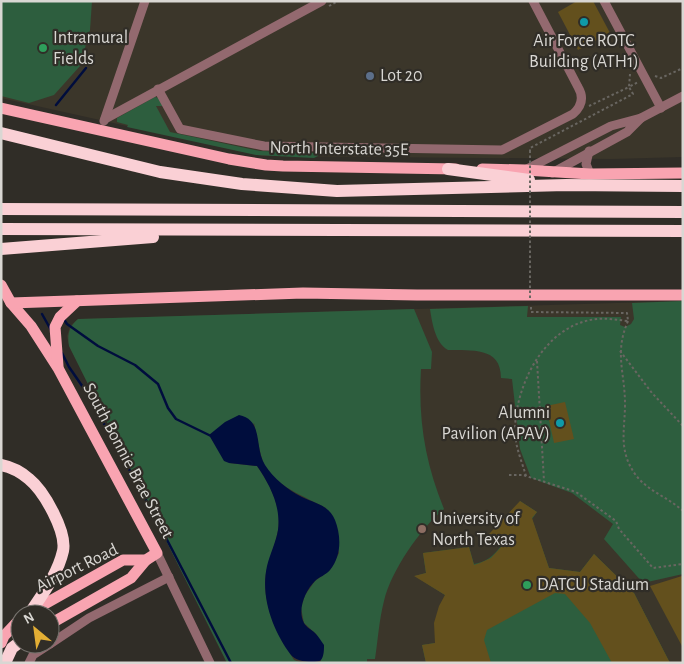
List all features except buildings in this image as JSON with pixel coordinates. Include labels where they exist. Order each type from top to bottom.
[{"type":"highway","points":[[1,133],[160,172],[242,184],[337,191],[566,185],[683,186]]},
{"type":"highway","points":[[448,169],[566,185]]},
{"type":"highway","points":[[236,206],[272,210]]},
{"type":"highway","points":[[1,209],[683,212]]},
{"type":"highway","points":[[4,229],[683,231]]},
{"type":"highway","points":[[1,249],[120,239],[270,230]]},
{"type":"highway","points":[[1,465],[17,470],[29,478],[38,488],[52,512],[63,540],[63,550],[53,577],[35,604]]},
{"type":"main road","name":"North Interstate 35E","points":[[1,108],[229,159],[266,165],[525,170],[590,174],[683,174]]},
{"type":"main road","name":"South Bonnie Brae Street","points":[[1,285],[11,303],[31,326],[58,368],[157,554]]},
{"type":"main road","points":[[11,303],[303,293],[683,295]]},
{"type":"main road","points":[[58,368],[55,327],[60,317],[77,301]]},
{"type":"main road","name":"Airport Road","points":[[60,618],[131,578],[146,560],[157,554]]},
{"type":"main road","name":"Airport Road","points":[[44,604],[123,560],[146,560]]},
{"type":"main road","points":[[1,643],[10,630]]},
{"type":"street","points":[[101,130],[146,1]]},
{"type":"street","points":[[105,118],[322,1]]},
{"type":"street","points":[[158,90],[180,129],[264,146],[468,151],[508,149],[573,114],[579,108],[582,101],[582,93],[533,1]]},
{"type":"street","points":[[604,1],[661,108]]},
{"type":"street","points":[[525,170],[611,126],[641,118],[683,96]]},
{"type":"street","points":[[552,173],[589,151],[627,132],[641,118]]},
{"type":"street","points":[[589,151],[586,164],[590,174]]},
{"type":"street","name":"South Bonnie Brae Street","points":[[157,554],[210,663]]},
{"type":"street","points":[[60,637],[89,618],[169,578]]},
{"type":"path","points":[[651,75],[661,78],[683,68]]},
{"type":"path","points":[[630,74],[629,87],[633,94],[530,148],[531,312],[627,313],[628,321],[621,341],[620,352],[625,405],[623,436],[628,460],[636,476],[649,488],[683,511]]},
{"type":"path","points":[[587,107],[638,82]]},
{"type":"path","points":[[526,476],[515,433],[516,411],[523,387],[532,367],[554,339],[581,323],[596,319],[628,321]]},
{"type":"path","points":[[620,352],[652,393],[683,426]]},
{"type":"path","points":[[537,361],[544,481]]},
{"type":"path","points":[[510,475],[526,476],[576,492],[616,522],[618,529],[653,568],[683,564]]},
{"type":"shaded area","name":"Lot 20","points":[[1,1],[683,1],[683,157],[612,159],[262,156],[1,98]]},
{"type":"shaded area","name":"University of North Texas","points":[[683,301],[683,663],[227,663],[69,346],[67,336],[70,326],[78,319]]},
{"type":"shaded area","points":[[239,415],[247,418],[252,423],[262,458],[272,474],[291,491],[329,511],[337,526],[339,545],[337,558],[328,572],[311,585],[305,595],[301,612],[306,626],[316,634],[324,645],[323,657],[318,661],[301,661],[291,655],[279,635],[270,613],[265,590],[265,578],[278,530],[278,513],[274,496],[257,466],[224,461],[209,435],[225,422]]},
{"type":"green space","name":"Intramural Fields","points":[[1,1],[92,1],[90,30],[80,66],[54,95],[29,103],[1,96]]},
{"type":"green space","points":[[155,97],[159,98],[163,106],[156,106],[170,132],[260,151],[318,153],[318,156],[314,158],[256,155],[127,127],[128,125],[117,122],[117,118]]},
{"type":"green space","points":[[683,301],[683,574],[643,583],[604,539],[613,524],[572,493],[531,478],[520,449],[512,379],[501,378],[500,368],[496,360],[490,355],[475,351],[448,350],[444,347],[435,332],[430,309],[528,306],[527,317],[621,317],[620,325],[625,327],[631,324],[634,319],[632,303]]},
{"type":"green space","points":[[414,309],[432,352],[431,369],[421,369],[422,423],[432,474],[444,509],[416,539],[393,577],[382,608],[375,659],[367,659],[367,663],[318,663],[321,661],[317,635],[304,623],[301,608],[305,595],[315,581],[330,570],[339,553],[326,508],[290,490],[267,470],[263,462],[254,423],[229,463],[257,466],[277,504],[278,530],[266,575],[266,593],[270,614],[279,633],[294,660],[302,663],[227,663],[69,346],[68,338],[71,328],[78,319]]},
{"type":"green space","name":"DATCU Stadium","points":[[520,501],[537,512],[532,519],[549,568],[580,572],[594,554],[634,593],[670,663],[426,663],[422,645],[435,643],[445,595],[415,576],[426,573],[423,553],[469,547],[474,564],[484,561],[499,548],[504,540]]},
{"type":"waterway","points":[[56,105],[86,68]]},
{"type":"waterway","points":[[42,314],[51,330]]},
{"type":"waterway","points":[[63,318],[67,324],[98,346],[135,365],[158,384],[168,408],[176,419],[211,436]]},
{"type":"waterway","points":[[62,353],[87,393],[151,509],[231,663]]},
{"type":"place","name":"Air Force ROTC Building (ATH1)","points":[[584,22]]},
{"type":"place","name":"Intramural Fields","points":[[43,48]]},
{"type":"place","name":"Lot 20","points":[[370,76]]},
{"type":"place","name":"Alumni Pavilion (APAV)","points":[[560,423]]},
{"type":"place","name":"University of North Texas","points":[[422,529]]},
{"type":"place","name":"DATCU Stadium","points":[[527,585]]}]
